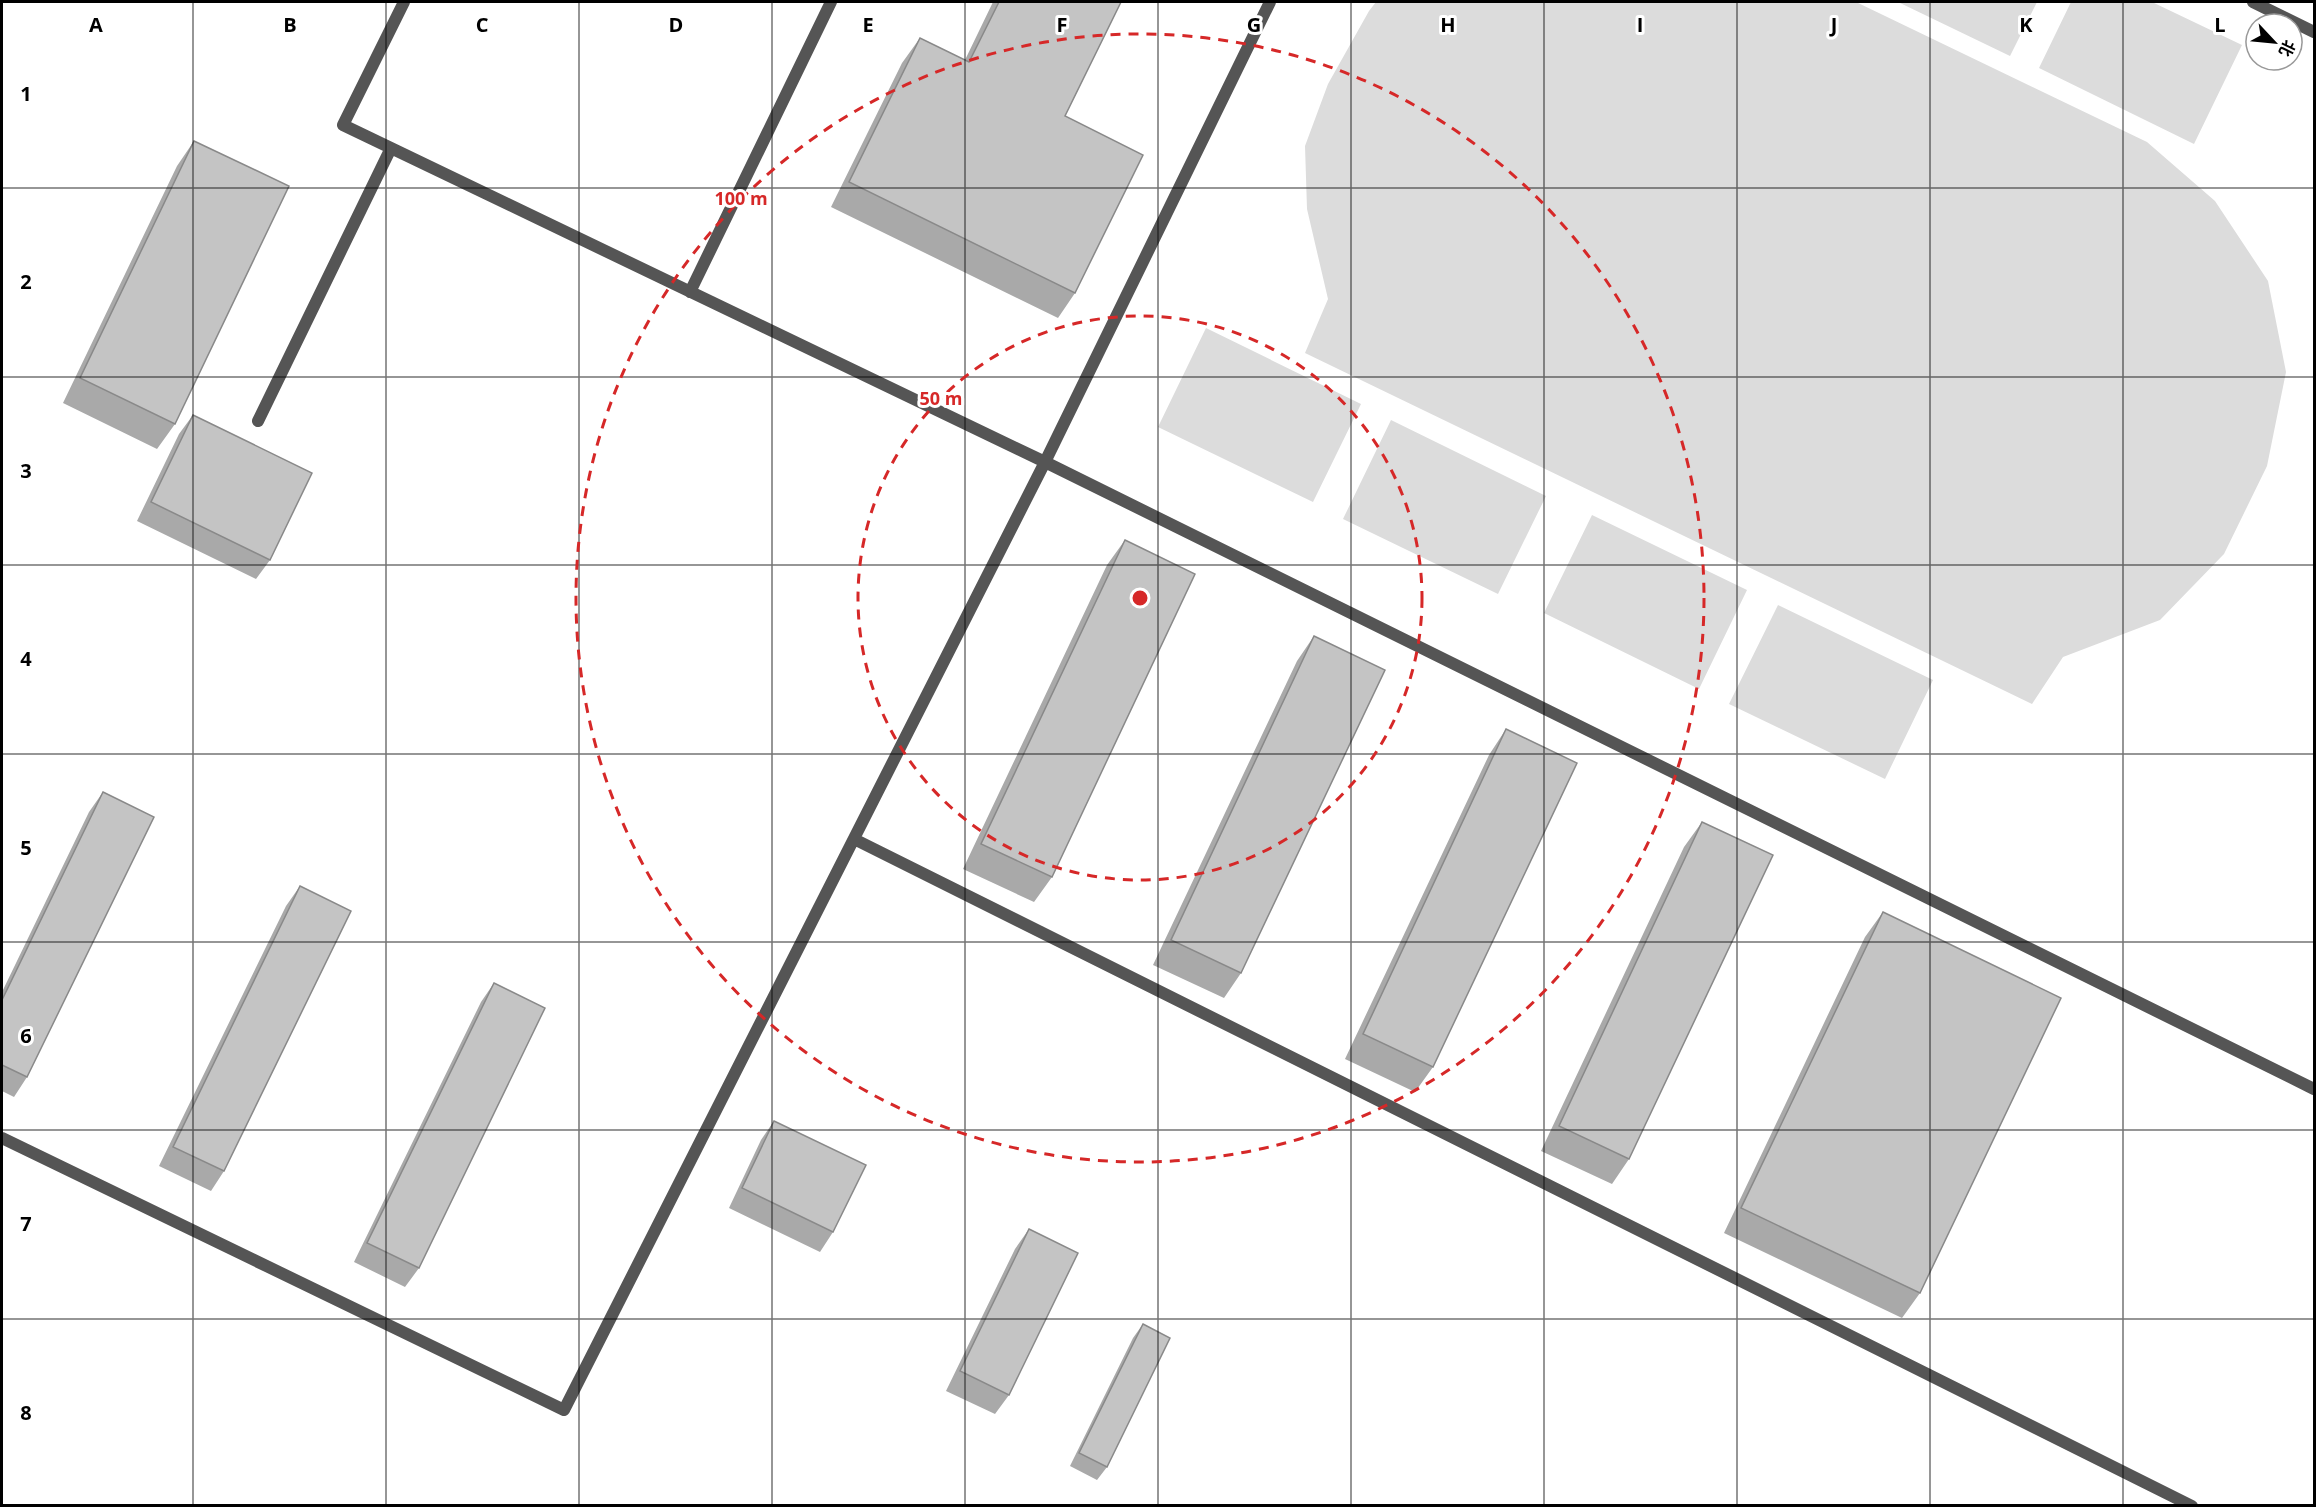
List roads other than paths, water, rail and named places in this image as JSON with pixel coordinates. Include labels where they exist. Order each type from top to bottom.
[{"type":"street","points":[[404,2],[343,125],[1045,462],[2314,1089]]},
{"type":"street","points":[[690,292],[831,2]]},
{"type":"street","points":[[2,1138],[564,1410],[1045,462],[1269,2]]},
{"type":"street","points":[[2253,2],[2314,32]]},
{"type":"street","points":[[258,421],[391,148]]},
{"type":"street","points":[[854,839],[2192,1506]]}]
